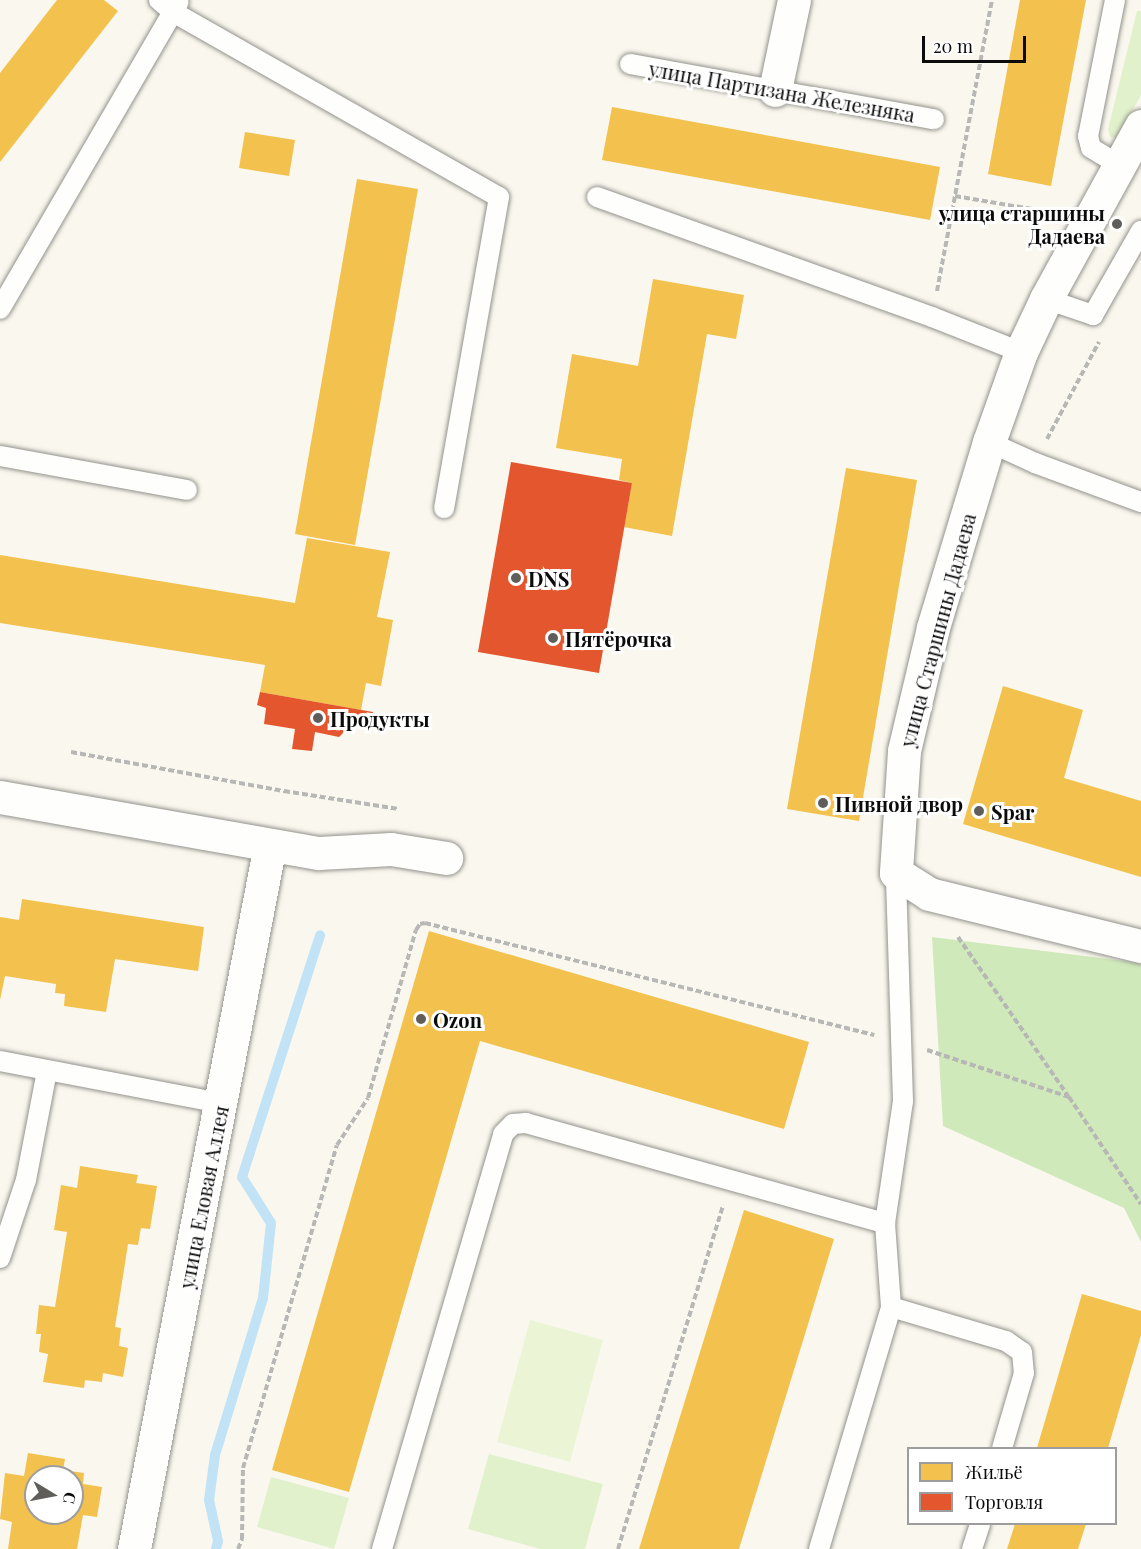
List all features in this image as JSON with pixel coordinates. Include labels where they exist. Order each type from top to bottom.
[{"type":"street","points":[[776,90],[795,0]]},
{"type":"street","name":"улица Старшины Дадаева","points":[[896,873],[904,751],[933,628],[989,442],[1021,352],[1046,299],[1141,126]]},
{"type":"street","points":[[0,797],[320,853],[391,849],[446,858]]},
{"type":"street","name":"улица Еловая Аллея","points":[[134,1549],[270,845]]},
{"type":"street","points":[[896,873],[929,894],[1141,946]]},
{"type":"lane","points":[[1115,0],[1088,136],[1091,148],[1119,165]]},
{"type":"lane","points":[[0,309],[171,4],[499,198],[444,508]]},
{"type":"lane","name":"улица Партизана Железняка","points":[[630,64],[934,119]]},
{"type":"lane","points":[[597,196],[932,317],[1021,352]]},
{"type":"lane","points":[[1046,299],[1093,315],[1141,231]]},
{"type":"lane","points":[[989,442],[1035,463],[1141,501]]},
{"type":"lane","points":[[0,456],[187,490]]},
{"type":"lane","points":[[819,1549],[891,1307],[885,1223],[903,1101],[896,873]]},
{"type":"lane","points":[[0,1061],[221,1103]]},
{"type":"lane","points":[[0,1258],[26,1180],[47,1071]]},
{"type":"lane","points":[[382,1549],[503,1134],[513,1124],[526,1123],[885,1223]]},
{"type":"lane","points":[[891,1307],[1006,1341],[1022,1352],[1024,1373],[1003,1447]]},
{"type":"lane","points":[[972,1549],[980,1525]]},
{"type":"path","points":[[932,317],[992,0]]},
{"type":"path","points":[[955,196],[1088,219]]},
{"type":"path","points":[[1035,463],[1102,336]]},
{"type":"path","points":[[70,752],[284,791],[399,809]]},
{"type":"path","points":[[929,894],[1141,1204]]},
{"type":"path","points":[[238,1549],[242,1539],[243,1468],[338,1144],[368,1098],[416,930],[420,924],[425,923],[902,1042],[1069,1097]]},
{"type":"path","points":[[618,1549],[730,1181]]},
{"type":"green space","points":[[1137,11],[1141,11],[1141,95],[1117,138],[1110,137],[1108,129]]},
{"type":"green space","points":[[932,937],[1141,963],[1141,1242],[1124,1208],[943,1126]]},
{"type":"green space","points":[[530,1320],[603,1340],[570,1462],[497,1442]]},
{"type":"green space","points":[[489,1454],[603,1484],[585,1549],[540,1549],[468,1529]]},
{"type":"green space","points":[[271,1477],[349,1498],[334,1549],[257,1527]]},
{"type":"building: Жильё","points":[[57,0],[104,0],[118,11],[0,162],[0,73]]},
{"type":"building: Жильё","points":[[1020,0],[1086,0],[1051,186],[988,174]]},
{"type":"building: Жильё","points":[[612,107],[940,167],[930,220],[602,160]]},
{"type":"building: Жильё","points":[[245,132],[295,140],[289,176],[239,168]]},
{"type":"building: Жильё","points":[[357,179],[418,189],[355,545],[295,534]]},
{"type":"building: Жильё","points":[[653,279],[744,295],[736,339],[707,334],[672,536],[624,527],[632,483],[619,480],[622,459],[556,448],[572,354],[638,366]]},
{"type":"building: Жильё","points":[[846,468],[917,480],[859,821],[787,809]]},
{"type":"building: Жильё","points":[[307,538],[390,552],[377,617],[393,620],[381,686],[366,683],[361,710],[260,692],[265,665],[0,623],[0,555],[295,603]]},
{"type":"building: Жильё","points":[[1003,686],[1083,710],[1064,778],[1141,801],[1141,877],[963,824]]},
{"type":"building: Жильё","points":[[22,899],[204,927],[198,971],[115,959],[106,1012],[64,1006],[65,994],[55,993],[56,984],[5,976],[0,1000],[0,917],[19,920]]},
{"type":"building: Жильё","points":[[429,931],[809,1042],[784,1129],[480,1041],[349,1492],[272,1470]]},
{"type":"building: Жильё","points":[[80,1166],[138,1175],[136,1183],[157,1186],[150,1229],[141,1228],[138,1245],[128,1244],[115,1327],[121,1328],[119,1346],[128,1348],[123,1377],[103,1373],[102,1382],[85,1380],[84,1388],[43,1382],[48,1354],[39,1352],[41,1334],[36,1334],[39,1305],[55,1307],[67,1232],[54,1230],[61,1185],[77,1188]]},
{"type":"building: Жильё","points":[[744,1210],[834,1239],[739,1549],[639,1549]]},
{"type":"building: Жильё","points":[[1082,1294],[1141,1311],[1141,1335],[1108,1447],[1037,1447]]},
{"type":"building: Жильё","points":[[28,1453],[65,1459],[64,1465],[26,1465]]},
{"type":"building: Жильё","points":[[5,1473],[24,1476],[24,1525],[81,1525],[77,1549],[8,1549],[12,1522],[0,1519]]},
{"type":"building: Жильё","points":[[84,1484],[102,1487],[97,1517],[84,1515]]},
{"type":"building: Жильё","points":[[1015,1525],[1086,1525],[1078,1549],[1007,1549]]},
{"type":"building: Торговля","points":[[511,462],[632,483],[599,673],[478,652]]},
{"type":"building: Торговля","name":"Продукты","points":[[260,692],[373,712],[369,727],[352,724],[339,737],[315,732],[312,751],[292,749],[295,729],[264,724],[266,708],[257,705]]},
{"type":"waterway","points":[[216,1549],[218,1541],[209,1500],[215,1455],[263,1298],[271,1223],[242,1177],[320,935]]},
{"type":"place","name":"улица старшины Дадаева","points":[[1117,224]]},
{"type":"place","name":"DNS","points":[[516,578]]},
{"type":"place","name":"Пятёрочка","points":[[553,638]]},
{"type":"place","name":"Продукты","points":[[318,718]]},
{"type":"place","name":"Пивной двор","points":[[823,803]]},
{"type":"place","name":"Spar","points":[[979,811]]},
{"type":"place","name":"Ozon","points":[[421,1019]]}]
